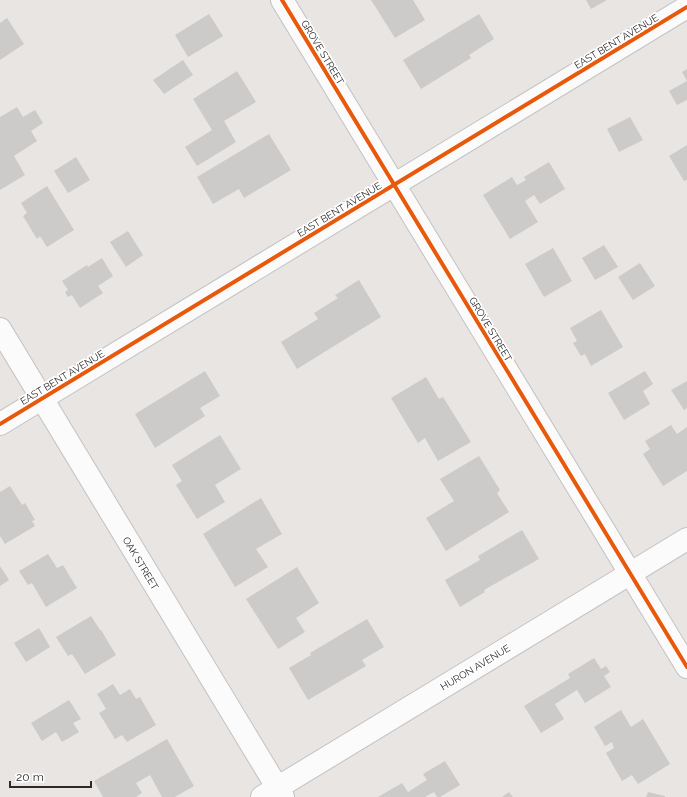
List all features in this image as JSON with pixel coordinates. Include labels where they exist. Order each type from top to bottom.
[{"type":"street","name":"GROVE STREET","points":[[282,0],[687,667]]},
{"type":"street","name":"EAST BENT AVENUE","points":[[0,424],[687,7]]},
{"type":"street","name":"OAK STREET","points":[[0,329],[274,794]]},
{"type":"street","name":"HURON AVENUE","points":[[274,794],[687,538]]},
{"type":"building","points":[[371,0],[413,0],[425,20],[395,38]]},
{"type":"building","points":[[586,0],[607,0],[591,9]]},
{"type":"building","points":[[209,14],[223,36],[188,57],[175,35]]},
{"type":"building","points":[[479,14],[494,39],[469,55],[471,58],[421,89],[403,60]]},
{"type":"building","points":[[7,18],[24,44],[0,60],[0,23]]},
{"type":"building","points":[[183,60],[193,75],[164,94],[153,80]]},
{"type":"building","points":[[687,69],[687,81],[682,72]]},
{"type":"building","points":[[237,71],[256,102],[224,121],[236,142],[197,166],[185,147],[212,130],[193,99]]},
{"type":"building","points":[[687,81],[687,100],[677,105],[669,91]]},
{"type":"building","points":[[17,107],[23,117],[35,110],[43,123],[31,131],[37,141],[14,156],[25,175],[0,190],[0,117]]},
{"type":"building","points":[[630,117],[643,140],[619,152],[607,129]]},
{"type":"building","points":[[269,134],[291,170],[244,198],[239,189],[213,204],[197,177]]},
{"type":"building","points":[[687,145],[687,180],[684,181],[669,156]]},
{"type":"building","points":[[76,157],[90,180],[68,193],[54,171]]},
{"type":"building","points":[[549,162],[565,189],[540,204],[534,195],[525,201],[538,222],[510,239],[483,195],[512,177],[517,185],[526,180],[524,177]]},
{"type":"building","points":[[47,186],[74,230],[47,247],[40,236],[37,239],[23,216],[27,213],[21,203]]},
{"type":"building","points":[[128,231],[143,255],[126,267],[110,242]]},
{"type":"building","points":[[604,245],[618,267],[595,280],[582,258]]},
{"type":"building","points":[[553,248],[572,281],[544,297],[525,264]]},
{"type":"building","points":[[102,258],[113,276],[98,286],[103,293],[80,308],[72,295],[68,297],[65,292],[68,290],[62,281],[87,265],[88,267]]},
{"type":"building","points":[[640,263],[655,286],[633,300],[618,277]]},
{"type":"building","points":[[359,280],[381,317],[297,369],[281,342],[318,319],[314,313],[338,298],[335,295]]},
{"type":"building","points":[[601,310],[623,347],[591,366],[585,354],[581,356],[573,343],[577,341],[570,328]]},
{"type":"building","points":[[205,371],[220,396],[200,408],[205,416],[155,448],[135,414]]},
{"type":"building","points":[[645,371],[653,384],[643,391],[650,404],[624,420],[608,393]]},
{"type":"building","points":[[426,377],[439,399],[443,397],[471,442],[438,461],[425,438],[418,443],[391,398]]},
{"type":"building","points":[[687,381],[687,408],[684,410],[671,390]]},
{"type":"building","points":[[671,425],[677,434],[687,427],[687,471],[663,486],[643,454],[650,449],[645,441]]},
{"type":"building","points":[[220,435],[241,469],[215,485],[225,502],[197,519],[176,485],[182,481],[172,465]]},
{"type":"building","points":[[479,456],[500,490],[497,493],[509,512],[446,551],[426,518],[454,501],[440,479]]},
{"type":"building","points":[[10,486],[22,505],[25,503],[35,520],[32,521],[35,526],[5,544],[0,536],[0,492]]},
{"type":"building","points":[[261,498],[282,534],[256,549],[268,567],[235,587],[203,534]]},
{"type":"building","points":[[522,530],[539,559],[484,590],[485,592],[460,607],[445,580],[480,560],[478,556]]},
{"type":"building","points":[[48,554],[57,568],[63,565],[77,588],[46,607],[32,583],[28,585],[19,571]]},
{"type":"building","points":[[0,566],[9,580],[0,586]]},
{"type":"building","points":[[297,567],[319,603],[296,618],[305,632],[278,649],[246,599]]},
{"type":"building","points":[[91,616],[116,655],[85,674],[72,654],[68,656],[56,637]]},
{"type":"building","points":[[367,619],[384,647],[362,660],[366,666],[308,700],[289,668],[311,655],[310,653]]},
{"type":"building","points":[[39,628],[50,647],[26,662],[14,643]]},
{"type":"building","points":[[594,658],[601,669],[606,666],[610,672],[604,676],[611,687],[585,703],[577,690],[555,704],[564,719],[541,733],[524,706],[570,678],[568,674]]},
{"type":"building","points":[[113,684],[120,695],[130,689],[136,699],[140,697],[156,725],[127,742],[122,735],[115,739],[99,713],[106,709],[97,694]]},
{"type":"building","points":[[69,700],[81,719],[73,723],[79,732],[62,742],[56,732],[42,741],[31,723]]},
{"type":"building","points":[[621,710],[631,727],[643,719],[670,764],[638,784],[632,775],[622,781],[606,753],[614,748],[612,742],[605,746],[594,727]]},
{"type":"building","points":[[167,739],[194,786],[175,797],[162,797],[150,775],[136,783],[142,793],[136,797],[103,797],[94,781]]},
{"type":"building","points":[[445,761],[460,785],[440,797],[437,797],[434,792],[425,797],[378,797],[402,783],[408,792],[427,780],[423,774]]},
{"type":"building","points":[[509,792],[513,797],[502,797]]},
{"type":"building","points":[[648,792],[665,796],[665,797],[646,797]]},
{"type":"cycle path","points":[[282,0],[687,667]]},
{"type":"cycle path","points":[[0,424],[687,7]]}]
